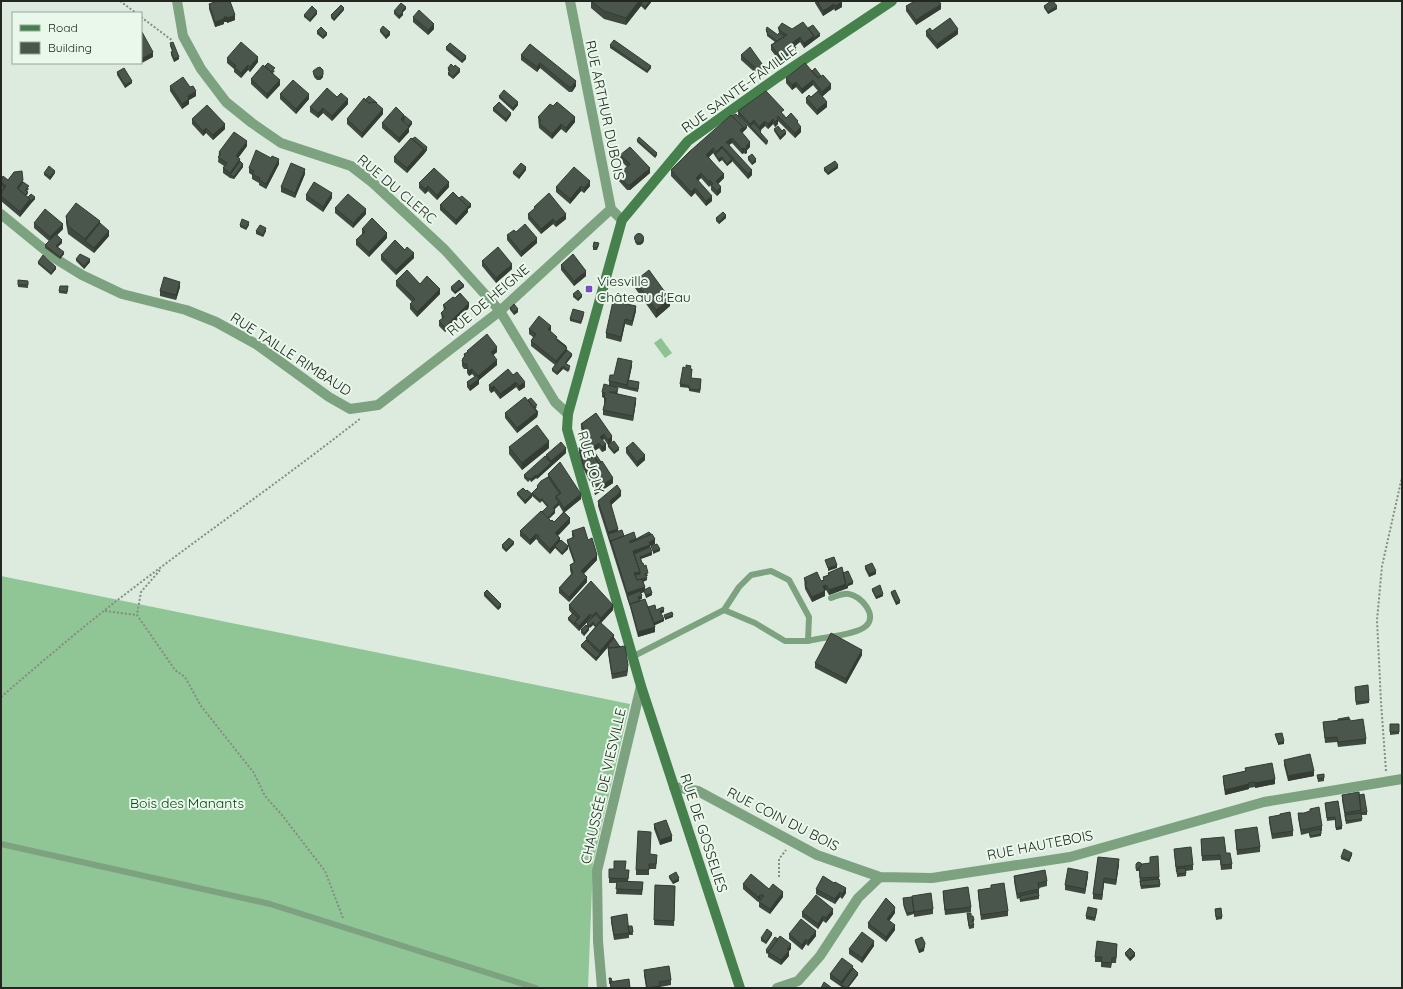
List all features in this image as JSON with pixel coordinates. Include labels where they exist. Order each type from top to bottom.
[{"type":"street","name":"RUE DU CLERC","points":[[177,1],[183,36],[200,69],[226,102],[252,123],[281,143],[352,166],[373,183],[445,250],[500,311],[555,402],[568,414]]},
{"type":"street","name":"RUE ARTHUR DUBOIS","points":[[570,1],[612,209]]},
{"type":"street","name":"RUE SAINTE-FAMILLE","points":[[622,220],[688,141],[778,77],[892,1]]},
{"type":"street","name":"RUE DE HEIGNE","points":[[378,405],[500,311],[612,209]]},
{"type":"street","points":[[612,209],[622,220]]},
{"type":"street","name":"RUE TAILLE RIMBAUD","points":[[1,214],[56,259],[82,275],[122,294],[186,310],[216,322],[256,344],[329,397],[350,409],[378,405]]},
{"type":"street","name":"RUE JOLY","points":[[622,220],[568,414],[567,429],[641,686]]},
{"type":"street","name":"RUE DE GOSSELIES","points":[[641,686],[740,988]]},
{"type":"street","name":"CHAUSSÉE DE VIESVILLE","points":[[602,988],[598,941],[597,871],[641,686]]},
{"type":"street","name":"RUE HAUTEBOIS","points":[[880,877],[932,878],[1070,857],[1264,802],[1402,779]]},
{"type":"street","name":"RUE COIN DU BOIS","points":[[674,787],[698,791],[818,855],[880,877]]},
{"type":"street","points":[[777,988],[798,981],[820,956],[858,898],[880,877]]},
{"type":"lane","points":[[632,657],[724,610],[739,587],[750,575],[771,571],[789,580],[809,617],[808,641]]},
{"type":"lane","points":[[724,610],[755,624],[785,641],[808,641],[857,631],[866,626],[870,620],[870,612],[865,603],[856,596],[848,594],[841,594],[831,598]]},
{"type":"lane","points":[[1,844],[270,904],[536,988]]},
{"type":"path","points":[[120,1],[135,12]]},
{"type":"path","points":[[142,18],[176,43]]},
{"type":"path","points":[[1,697],[53,652],[104,611],[311,458],[378,405]]},
{"type":"path","points":[[1387,782],[1380,702],[1377,620],[1382,566],[1402,477]]},
{"type":"path","points":[[163,566],[141,592],[137,615],[175,670],[185,677],[201,706],[254,774],[265,796],[282,815],[325,871],[347,928]]},
{"type":"path","points":[[104,611],[137,615]]},
{"type":"path","points":[[779,877],[780,859],[792,841]]},
{"type":"green space","name":"Bois des Manants","points":[[1,576],[630,704],[593,863],[588,988],[1,988]]},
{"type":"shaded area","points":[[661,338],[672,353],[665,358],[654,343]]},
{"type":"building","points":[[217,1],[230,1],[235,15],[227,18],[224,17],[224,19],[215,22],[209,4]]},
{"type":"building","points":[[591,1],[639,1],[626,18],[604,11]]},
{"type":"building","points":[[643,1],[650,1],[645,7],[641,4]]},
{"type":"building","points":[[817,1],[842,2],[835,6],[834,4],[823,11]]},
{"type":"building","points":[[915,1],[939,1],[941,4],[916,20],[906,6]]},
{"type":"building","points":[[1053,1],[1057,6],[1048,12],[1044,6]]},
{"type":"building","points":[[401,3],[406,7],[399,16],[394,11]]},
{"type":"building","points":[[341,5],[344,8],[334,19],[331,15]]},
{"type":"building","points":[[312,6],[317,11],[310,20],[304,15]]},
{"type":"building","points":[[419,10],[434,24],[428,30],[413,17]]},
{"type":"building","points":[[950,18],[958,29],[937,44],[926,31],[930,28],[932,31]]},
{"type":"building","points":[[803,22],[814,36],[804,43],[800,37],[792,43],[796,48],[781,58],[771,45],[787,35],[778,28],[782,23],[792,29]]},
{"type":"building","points":[[813,25],[820,34],[814,38],[808,28]]},
{"type":"building","points":[[383,26],[390,32],[386,36],[380,30]]},
{"type":"building","points":[[321,27],[327,33],[323,37],[317,31]]},
{"type":"building","points":[[767,27],[778,35],[779,33],[785,36],[777,41],[767,34]]},
{"type":"building","points":[[142,32],[153,52],[142,58]]},
{"type":"building","points":[[614,40],[651,66],[647,71],[610,45]]},
{"type":"building","points":[[173,42],[179,57],[174,59],[171,52],[173,51],[170,43]]},
{"type":"building","points":[[241,42],[258,57],[250,67],[248,65],[241,73],[227,58]]},
{"type":"building","points":[[450,43],[466,56],[462,61],[446,47]]},
{"type":"building","points":[[530,44],[576,81],[572,87],[569,87],[540,63],[537,67],[521,55]]},
{"type":"building","points":[[750,47],[765,68],[760,72],[741,55]]},
{"type":"building","points":[[268,63],[275,68],[271,72],[265,66]]},
{"type":"building","points":[[805,63],[818,78],[823,75],[831,84],[822,92],[813,80],[802,89],[796,82],[792,85],[786,78]]},
{"type":"building","points":[[451,64],[460,69],[453,77],[448,73],[450,71],[448,68]]},
{"type":"building","points":[[263,65],[280,80],[267,94],[251,79]]},
{"type":"building","points":[[320,67],[323,70],[323,75],[317,77],[314,75],[313,71]]},
{"type":"building","points":[[124,68],[132,81],[125,85],[117,72]]},
{"type":"building","points":[[815,68],[821,76],[818,78],[812,71]]},
{"type":"building","points":[[183,77],[190,87],[193,86],[196,91],[188,96],[189,99],[182,104],[170,86]]},
{"type":"building","points":[[293,80],[309,94],[296,109],[280,94]]},
{"type":"building","points":[[327,88],[337,97],[341,93],[348,99],[332,116],[323,108],[318,113],[310,107]]},
{"type":"building","points":[[504,90],[518,102],[513,108],[499,96]]},
{"type":"building","points":[[766,91],[784,110],[781,112],[786,118],[791,113],[798,121],[797,122],[801,127],[795,133],[778,116],[778,119],[775,122],[773,119],[768,124],[765,121],[759,127],[754,120],[750,124],[738,111]]},
{"type":"building","points":[[818,91],[827,102],[817,110],[806,98],[809,95],[811,97]]},
{"type":"building","points":[[369,96],[377,103],[369,103],[365,100]]},
{"type":"building","points":[[364,98],[369,103],[375,102],[383,109],[362,133],[347,119]]},
{"type":"building","points":[[499,102],[511,113],[506,119],[493,108]]},
{"type":"building","points":[[557,102],[575,117],[566,128],[561,124],[552,134],[539,123],[541,120],[538,117],[550,104],[553,106]]},
{"type":"building","points":[[207,105],[225,124],[213,135],[206,128],[203,131],[192,119]]},
{"type":"building","points":[[396,107],[404,115],[401,119],[409,127],[399,138],[382,123]]},
{"type":"building","points":[[736,114],[747,126],[743,129],[743,127],[732,116]]},
{"type":"building","points":[[731,115],[743,127],[740,130],[750,142],[746,146],[747,148],[742,149],[732,138],[726,142],[752,170],[748,174],[722,146],[716,152],[713,148],[706,155],[724,174],[716,181],[721,187],[717,191],[711,185],[713,184],[710,180],[709,182],[701,173],[696,178],[712,196],[706,201],[695,188],[691,192],[671,170]]},
{"type":"building","points":[[404,116],[412,122],[408,126],[403,121]]},
{"type":"building","points":[[754,123],[768,141],[766,143],[750,126]]},
{"type":"building","points":[[778,126],[782,131],[784,129],[786,132],[780,137],[774,129]]},
{"type":"building","points":[[234,132],[247,141],[236,156],[240,159],[230,173],[223,168],[227,163],[218,157],[221,154],[219,152]]},
{"type":"building","points":[[415,137],[427,147],[424,152],[424,149],[412,139]]},
{"type":"building","points":[[639,137],[657,153],[655,156],[637,140]]},
{"type":"building","points":[[411,138],[424,149],[407,168],[394,157]]},
{"type":"building","points":[[630,147],[650,168],[630,185],[627,185],[618,175],[630,164],[620,155]]},
{"type":"building","points":[[722,148],[732,159],[727,164],[722,157],[719,159],[715,155]]},
{"type":"building","points":[[256,150],[271,158],[272,156],[279,159],[266,184],[259,180],[260,178],[252,174],[254,171],[249,168]]},
{"type":"building","points":[[752,154],[756,159],[752,163],[748,157]]},
{"type":"building","points":[[240,161],[243,164],[234,177],[230,175]]},
{"type":"building","points":[[835,161],[838,165],[828,173],[824,168]]},
{"type":"building","points":[[291,163],[305,169],[295,193],[281,187]]},
{"type":"building","points":[[521,163],[526,167],[519,176],[513,172]]},
{"type":"building","points":[[49,166],[55,171],[50,177],[44,173]]},
{"type":"building","points":[[574,167],[590,181],[584,188],[581,186],[570,199],[556,187]]},
{"type":"building","points":[[434,168],[449,182],[437,195],[428,186],[425,189],[419,183]]},
{"type":"building","points":[[22,171],[23,180],[17,188],[30,199],[20,212],[1,196],[1,192],[6,186],[1,181],[3,176],[8,180],[14,172]]},
{"type":"building","points":[[23,182],[29,186],[25,190],[28,192],[25,195],[18,189]]},
{"type":"building","points":[[314,182],[332,193],[323,207],[306,195]]},
{"type":"building","points":[[1,184],[5,188],[1,192]]},
{"type":"building","points":[[453,192],[468,207],[456,220],[440,205]]},
{"type":"building","points":[[549,193],[566,214],[556,222],[553,219],[541,229],[528,214]]},
{"type":"building","points":[[31,194],[35,197],[30,202],[28,197]]},
{"type":"building","points":[[348,194],[366,209],[353,223],[335,208]]},
{"type":"building","points":[[462,196],[471,204],[468,207],[459,198]]},
{"type":"building","points":[[76,203],[100,221],[85,239],[68,226],[66,216]]},
{"type":"building","points":[[45,209],[63,224],[50,237],[34,223]]},
{"type":"building","points":[[723,212],[726,215],[719,222],[716,218]]},
{"type":"building","points":[[372,218],[387,233],[369,252],[356,240],[365,232],[362,229]]},
{"type":"building","points":[[242,219],[249,222],[246,228],[240,225]]},
{"type":"building","points":[[100,223],[109,231],[94,248],[85,241]]},
{"type":"building","points":[[525,224],[537,238],[521,252],[507,235],[514,230],[516,232]]},
{"type":"building","points":[[260,225],[266,228],[263,235],[256,231]]},
{"type":"building","points":[[56,234],[62,240],[56,246],[64,252],[60,257],[45,245]]},
{"type":"building","points":[[637,234],[641,234],[643,238],[641,242],[637,242],[635,240],[635,236]]},
{"type":"building","points":[[395,240],[405,250],[407,247],[414,253],[396,270],[381,255]]},
{"type":"building","points":[[594,242],[599,243],[597,248],[593,247]]},
{"type":"building","points":[[498,247],[512,264],[496,278],[482,261]]},
{"type":"building","points":[[80,254],[90,259],[84,266],[76,259]]},
{"type":"building","points":[[573,254],[586,271],[574,281],[561,265]]},
{"type":"building","points":[[43,255],[56,267],[51,273],[38,262]]},
{"type":"building","points":[[407,270],[420,284],[427,276],[440,289],[417,312],[410,304],[415,299],[396,281]]},
{"type":"building","points":[[649,270],[670,299],[656,310],[635,281]]},
{"type":"building","points":[[164,277],[180,282],[176,295],[160,291]]},
{"type":"building","points":[[18,280],[28,281],[28,285],[18,285]]},
{"type":"building","points":[[459,280],[464,285],[455,292],[451,287]]},
{"type":"building","points":[[60,286],[68,286],[67,292],[59,291]]},
{"type":"building","points":[[578,290],[582,295],[578,299],[573,294]]},
{"type":"building","points":[[460,293],[469,303],[445,327],[439,321],[444,317],[441,313],[446,308],[443,305],[453,297],[455,298]]},
{"type":"building","points":[[613,301],[636,306],[632,321],[625,319],[621,337],[606,333]]},
{"type":"building","points":[[514,304],[518,309],[514,312],[510,308]]},
{"type":"building","points":[[573,309],[584,312],[581,322],[570,319]]},
{"type":"building","points":[[539,316],[551,326],[548,329],[557,337],[556,339],[567,348],[556,361],[531,341],[536,334],[529,329]]},
{"type":"building","points":[[487,334],[497,347],[491,352],[497,360],[478,376],[472,369],[469,371],[467,364],[464,364],[462,361],[465,356],[464,354]]},
{"type":"building","points":[[567,350],[572,354],[565,363],[570,366],[568,370],[563,366],[557,373],[552,369]]},
{"type":"building","points":[[618,358],[632,361],[627,385],[609,381],[610,375],[614,375]]},
{"type":"building","points":[[686,365],[691,366],[691,378],[701,379],[700,390],[689,389],[689,386],[680,384],[683,367],[686,368]]},
{"type":"building","points":[[508,369],[513,375],[517,372],[525,382],[519,386],[516,382],[500,394],[494,386],[491,388],[489,385]]},
{"type":"building","points":[[477,375],[479,379],[470,386],[467,382]]},
{"type":"building","points":[[628,380],[639,382],[638,389],[627,387]]},
{"type":"building","points":[[604,384],[618,388],[617,392],[609,392],[636,398],[633,416],[603,410],[606,398],[604,398],[605,393],[602,392]]},
{"type":"building","points":[[525,397],[537,412],[517,428],[505,413]]},
{"type":"building","points":[[531,398],[537,405],[534,407],[538,412],[536,413],[537,412],[528,400]]},
{"type":"building","points":[[596,413],[612,436],[608,440],[604,434],[600,437],[606,444],[602,447],[599,443],[589,450],[591,452],[589,453],[591,458],[594,456],[599,464],[602,461],[613,478],[595,490],[583,463],[579,448],[583,443],[580,432],[584,429],[581,424]]},
{"type":"building","points":[[537,425],[549,441],[522,463],[509,447]]},
{"type":"building","points":[[614,441],[619,448],[614,452],[608,445]]},
{"type":"building","points":[[561,442],[566,448],[551,461],[546,455]]},
{"type":"building","points":[[633,442],[645,455],[637,462],[626,448]]},
{"type":"building","points":[[593,450],[601,462],[599,464],[594,456],[591,458],[590,451]]},
{"type":"building","points":[[545,456],[551,463],[537,476],[536,475],[531,479],[528,479],[524,475]]},
{"type":"building","points":[[560,462],[581,494],[564,508],[556,496],[561,493],[548,474]]},
{"type":"building","points":[[548,477],[560,494],[556,496],[556,499],[559,502],[553,508],[555,510],[548,518],[542,512],[548,506],[542,499],[540,500],[532,493],[541,481]]},
{"type":"building","points":[[617,485],[621,491],[610,501],[618,529],[608,532],[598,501]]},
{"type":"building","points":[[523,488],[532,494],[525,501],[517,493]]},
{"type":"building","points":[[541,511],[554,522],[564,512],[570,518],[555,533],[560,538],[550,549],[536,534],[530,540],[520,531]]},
{"type":"building","points":[[584,527],[588,540],[592,538],[597,555],[581,571],[587,577],[569,597],[559,588],[573,573],[570,565],[575,562],[567,540],[574,537],[572,531]]},
{"type":"building","points":[[622,530],[624,536],[611,541],[611,544],[608,534]]},
{"type":"building","points":[[634,532],[636,539],[630,541],[630,543],[652,534],[655,539],[649,542],[650,545],[633,551],[640,572],[634,573],[637,580],[642,579],[645,587],[627,593],[611,541]]},
{"type":"building","points":[[649,532],[651,534],[636,540],[636,539]]},
{"type":"building","points":[[509,538],[514,542],[506,550],[502,545]]},
{"type":"building","points":[[561,540],[568,546],[562,553],[555,546]]},
{"type":"building","points":[[657,544],[660,549],[653,551],[651,546]]},
{"type":"building","points":[[650,547],[652,552],[640,557],[644,566],[646,565],[648,573],[645,574],[647,578],[637,580],[635,575],[640,574],[640,572],[634,554]]},
{"type":"building","points":[[834,557],[837,565],[828,568],[825,560]]},
{"type":"building","points":[[872,563],[876,571],[869,574],[865,566]]},
{"type":"building","points":[[842,567],[846,584],[829,590],[826,585],[823,586],[825,591],[812,597],[805,584],[807,583],[804,578],[817,572],[821,581],[824,580],[823,577],[829,575],[828,573]]},
{"type":"building","points":[[848,571],[853,582],[846,586],[843,573]]},
{"type":"building","points":[[591,581],[613,605],[601,618],[596,612],[592,616],[590,614],[579,626],[575,622],[580,617],[569,605]]},
{"type":"building","points":[[880,585],[883,594],[876,597],[872,589]]},
{"type":"building","points":[[650,587],[652,593],[646,595],[644,590]]},
{"type":"building","points":[[487,590],[501,604],[498,608],[484,593]]},
{"type":"building","points":[[895,590],[900,601],[896,602],[891,592]]},
{"type":"building","points":[[640,591],[642,596],[638,597],[640,601],[630,605],[627,596]]},
{"type":"building","points":[[645,599],[655,627],[638,632],[630,604]]},
{"type":"building","points":[[655,605],[656,610],[663,607],[664,609],[660,611],[664,619],[654,623],[648,607]]},
{"type":"building","points":[[672,612],[673,615],[665,618],[664,615]]},
{"type":"building","points":[[573,613],[578,618],[575,624],[568,618]]},
{"type":"building","points":[[596,614],[601,620],[596,626],[593,622],[590,626],[587,623]]},
{"type":"building","points":[[600,622],[614,635],[600,651],[586,638]]},
{"type":"building","points":[[586,625],[589,628],[584,633],[581,630]]},
{"type":"building","points":[[831,633],[862,650],[846,679],[815,663]]},
{"type":"building","points":[[614,638],[620,647],[609,648],[608,645]]},
{"type":"building","points":[[586,640],[600,654],[596,658],[581,645]]},
{"type":"building","points":[[625,646],[628,665],[627,671],[612,674],[608,648]]},
{"type":"building","points":[[1368,685],[1369,701],[1356,702],[1355,687]]},
{"type":"building","points":[[1349,717],[1349,719],[1338,720],[1338,719]]},
{"type":"building","points":[[1350,719],[1350,721],[1363,719],[1366,739],[1338,742],[1337,737],[1325,738],[1323,722]]},
{"type":"building","points":[[1390,724],[1399,724],[1399,732],[1390,732]]},
{"type":"building","points":[[1282,733],[1284,741],[1278,743],[1275,734]]},
{"type":"building","points":[[1310,754],[1314,771],[1288,776],[1284,760]]},
{"type":"building","points":[[1272,763],[1275,779],[1248,783],[1249,784],[1225,790],[1223,776],[1246,771],[1245,768]]},
{"type":"building","points":[[1324,774],[1324,778],[1318,779],[1317,775]]},
{"type":"building","points":[[1359,792],[1361,810],[1345,813],[1342,795]]},
{"type":"building","points":[[1364,794],[1367,812],[1361,813],[1359,795]]},
{"type":"building","points":[[1338,801],[1342,826],[1336,828],[1335,817],[1327,818],[1325,803]]},
{"type":"building","points":[[1319,807],[1322,826],[1301,830],[1298,813],[1304,813],[1310,811],[1310,809]]},
{"type":"building","points":[[1290,812],[1293,831],[1272,834],[1269,817]]},
{"type":"building","points":[[1361,813],[1362,819],[1346,821],[1345,815]]},
{"type":"building","points":[[666,820],[672,836],[660,840],[654,824]]},
{"type":"building","points":[[1257,827],[1260,847],[1237,850],[1235,830]]},
{"type":"building","points":[[1321,829],[1321,834],[1310,836],[1309,831]]},
{"type":"building","points":[[638,831],[651,832],[650,854],[657,855],[656,864],[649,864],[649,870],[636,870]]},
{"type":"building","points":[[1224,837],[1226,853],[1230,853],[1232,864],[1221,865],[1220,855],[1202,856],[1201,839]]},
{"type":"building","points":[[1191,847],[1193,865],[1176,867],[1174,849]]},
{"type":"building","points":[[1344,849],[1352,853],[1349,860],[1341,857]]},
{"type":"building","points":[[1158,856],[1159,877],[1140,878],[1139,867],[1142,864],[1150,863],[1150,857]]},
{"type":"building","points":[[1098,857],[1119,859],[1116,880],[1104,878],[1102,895],[1093,894]]},
{"type":"building","points":[[614,861],[626,861],[625,870],[629,870],[628,879],[609,878],[609,869],[614,869]]},
{"type":"building","points":[[1138,862],[1142,865],[1139,869],[1136,869],[1136,864]]},
{"type":"building","points":[[1068,868],[1088,872],[1085,889],[1065,885]]},
{"type":"building","points":[[1185,868],[1186,873],[1177,874],[1177,869]]},
{"type":"building","points":[[1045,870],[1047,881],[1038,883],[1039,889],[1017,894],[1014,876]]},
{"type":"building","points":[[676,872],[679,878],[673,882],[669,876]]},
{"type":"building","points":[[751,874],[769,889],[773,884],[783,892],[770,909],[759,902],[764,896],[762,894],[758,897],[743,884]]},
{"type":"building","points":[[823,876],[846,888],[842,894],[840,892],[835,899],[816,889]]},
{"type":"building","points":[[1159,879],[1160,885],[1141,886],[1140,881]]},
{"type":"building","points":[[617,881],[643,882],[642,890],[616,889]]},
{"type":"building","points":[[1004,883],[1008,911],[981,915],[978,890],[991,888],[991,885]]},
{"type":"building","points":[[655,885],[675,886],[674,921],[654,920]]},
{"type":"building","points":[[968,887],[971,907],[945,910],[943,891]]},
{"type":"building","points":[[1038,892],[1039,896],[1020,900],[1020,896]]},
{"type":"building","points":[[931,893],[933,909],[914,912],[912,896]]},
{"type":"building","points":[[816,895],[833,909],[826,918],[823,916],[818,924],[802,912]]},
{"type":"building","points":[[912,897],[914,912],[907,913],[903,898]]},
{"type":"building","points":[[886,898],[895,908],[887,919],[895,925],[886,937],[868,923]]},
{"type":"building","points":[[1088,907],[1097,909],[1095,918],[1086,916]]},
{"type":"building","points":[[1221,908],[1222,917],[1216,917],[1215,909]]},
{"type":"building","points":[[967,913],[971,913],[971,916],[973,916],[974,920],[972,920],[974,925],[969,926]]},
{"type":"building","points":[[627,914],[629,933],[614,935],[611,917]]},
{"type":"building","points":[[801,919],[816,931],[808,941],[806,939],[802,945],[789,934]]},
{"type":"building","points":[[628,926],[632,926],[633,932],[629,933]]},
{"type":"building","points":[[767,929],[772,933],[766,942],[761,938]]},
{"type":"building","points":[[862,932],[874,941],[862,958],[849,949]]},
{"type":"building","points":[[780,936],[791,944],[787,949],[789,951],[781,960],[768,952]]},
{"type":"building","points":[[775,937],[778,939],[768,952],[766,950]]},
{"type":"building","points":[[922,937],[925,943],[924,948],[919,950],[915,940]]},
{"type":"building","points":[[1097,941],[1117,944],[1116,958],[1112,958],[1111,963],[1101,962],[1102,957],[1095,957]]},
{"type":"building","points":[[1130,948],[1135,953],[1130,958],[1125,953]]},
{"type":"building","points":[[842,958],[853,966],[841,982],[830,974]]},
{"type":"building","points":[[669,966],[671,980],[659,982],[660,986],[647,988],[644,970]]},
{"type":"building","points":[[853,968],[858,973],[847,988],[841,985]]},
{"type":"building","points":[[629,979],[630,988],[611,988],[610,982]]},
{"type":"building","points":[[824,982],[832,988],[821,988]]},
{"type":"place","name":"Viesville Château d'Eau","points":[[589,289]]}]
